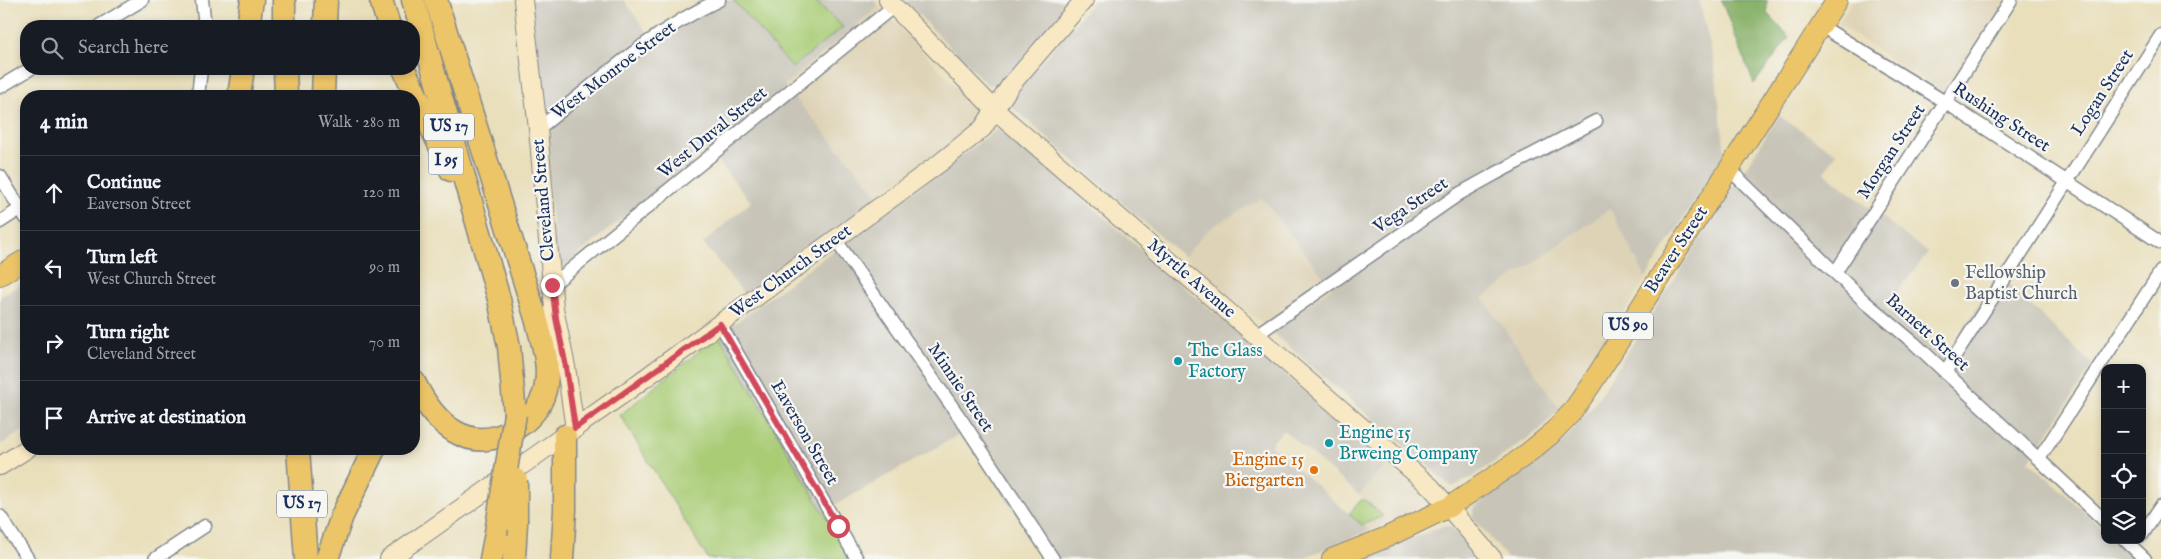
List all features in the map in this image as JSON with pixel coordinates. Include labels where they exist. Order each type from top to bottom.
[{"type":"highway","points":[[249,20],[252,0]]},
{"type":"highway","points":[[284,0],[284,20]]},
{"type":"highway","points":[[325,20],[326,0]]},
{"type":"highway","points":[[381,0],[387,20]]},
{"type":"highway","name":"US 17","points":[[413,0],[419,20]]},
{"type":"highway","points":[[420,393],[441,422],[463,436],[480,440],[503,436],[525,422],[540,404],[547,381],[545,356],[536,318],[436,0]]},
{"type":"highway","name":"US 17","points":[[420,24],[486,254]]},
{"type":"highway","points":[[240,90],[241,75]]},
{"type":"highway","points":[[285,75],[286,90]]},
{"type":"highway","points":[[324,75],[324,90]]},
{"type":"highway","name":"I 95","points":[[407,75],[414,90]]},
{"type":"highway","name":"I 95","points":[[420,104],[469,210],[486,254],[504,323],[512,370],[515,414],[516,522],[514,559]]},
{"type":"highway","points":[[491,559],[515,414]]},
{"type":"highway","points":[[562,559],[570,432]]},
{"type":"highway","name":"US 17","points":[[298,455],[307,559]]},
{"type":"highway","points":[[307,559],[313,455]]},
{"type":"highway","points":[[327,559],[342,516],[371,455]]},
{"type":"main road","name":"Beaver Street","points":[[1332,559],[1449,507],[1537,446],[1572,412],[1837,0]]},
{"type":"main road","points":[[0,275],[20,263]]},
{"type":"street","points":[[109,20],[142,0]]},
{"type":"street","points":[[202,0],[204,20]]},
{"type":"street","name":"Cleveland Street","points":[[523,0],[538,129],[552,285],[556,318],[566,367],[570,432]]},
{"type":"street","name":"West Monroe Street","points":[[538,129],[656,34],[719,0]]},
{"type":"street","name":"West Church Street","points":[[389,559],[570,432],[941,162],[982,128],[1010,86],[1084,0]]},
{"type":"street","name":"Morgan Street","points":[[1835,273],[2010,0]]},
{"type":"street","name":"Myrtle Avenue","points":[[891,3],[995,110],[1431,487],[1493,559]]},
{"type":"street","name":"West Duval Street","points":[[552,285],[891,3]]},
{"type":"street","name":"Rushing Street","points":[[1821,26],[1945,102],[2161,243]]},
{"type":"street","name":"Logan Street","points":[[1945,372],[2161,35]]},
{"type":"street","points":[[0,87],[20,75]]},
{"type":"street","points":[[198,90],[200,75]]},
{"type":"street","name":"Vega Street","points":[[1256,335],[1459,194],[1596,122]]},
{"type":"street","name":"Barnett Street","points":[[1729,169],[1835,273],[2101,517]]},
{"type":"street","points":[[0,176],[20,209]]},
{"type":"street","points":[[0,222],[20,215]]},
{"type":"street","name":"Minnie Street","points":[[835,239],[965,425],[1053,559]]},
{"type":"street","points":[[2039,459],[2161,271]]},
{"type":"street","name":"Eaverson Street","points":[[720,324],[858,559]]},
{"type":"street","points":[[0,466],[20,453]]},
{"type":"street","points":[[2146,529],[2161,506]]},
{"type":"street","points":[[0,516],[28,559]]},
{"type":"street","points":[[155,559],[205,526]]},
{"type":"street","points":[[2134,544],[2144,559]]},
{"type":"shaded area","points":[[530,0],[624,0],[648,34],[702,0],[873,0],[879,6],[784,85],[879,196],[744,294],[703,243],[751,202],[707,148],[557,272]]},
{"type":"shaded area","points":[[904,0],[1076,0],[1004,82],[997,85],[987,84]]},
{"type":"shaded area","points":[[1095,0],[1699,0],[1714,62],[1725,153],[1646,278],[1610,209],[1483,298],[1560,409],[1538,431],[1471,478],[1452,487],[1272,332],[1332,288],[1262,198],[1209,229],[1184,257],[1012,107],[1015,93]]},
{"type":"shaded area","points":[[1853,0],[2019,0],[1954,101],[1838,24]]},
{"type":"shaded area","points":[[879,6],[982,114],[981,118],[948,145],[879,196],[784,85]]},
{"type":"shaded area","points":[[1779,116],[1836,153],[1824,173],[1928,253],[1885,307],[1944,358],[1999,275],[2093,365],[2029,461],[2101,527],[2101,544],[2118,544],[2134,559],[1508,559],[1473,517],[1473,509],[1484,498],[1549,454],[1563,441],[1593,406]]},
{"type":"shaded area","points":[[1000,127],[1388,463],[1359,495],[1283,430],[1270,445],[1369,531],[1300,559],[1046,559],[962,433],[823,512],[719,335]]},
{"type":"shaded area","points":[[1262,198],[1333,288],[1272,332],[1184,257],[1209,229]]},
{"type":"shaded area","points":[[1610,209],[1646,278],[1579,384],[1560,409],[1482,299]]},
{"type":"shaded area","points":[[20,285],[20,433],[0,445],[0,297]]},
{"type":"shaded area","points":[[1388,463],[1426,495],[1428,501],[1407,515],[1369,531],[1362,526],[1383,515],[1359,495]]},
{"type":"shaded area","points":[[1445,525],[1453,528],[1479,559],[1362,559]]},
{"type":"green space","points":[[735,0],[814,0],[843,27],[792,68]]},
{"type":"green space","points":[[1721,0],[1767,0],[1767,13],[1789,37],[1754,84]]},
{"type":"green space","points":[[719,335],[851,559],[708,559],[620,415]]},
{"type":"green space","points":[[1361,500],[1365,500],[1383,516],[1362,525],[1349,514]]},
{"type":"place","name":"Fellowship Baptist Church","points":[[1955,283]]},
{"type":"place","name":"The Glass Factory","points":[[1178,361]]},
{"type":"place","name":"Engine 15 Brweing Company","points":[[1329,443]]},
{"type":"place","name":"Engine 15 Biergarten","points":[[1314,470]]},
{"type":"route","points":[[552,285],[575,428],[720,324],[838,526]]}]
